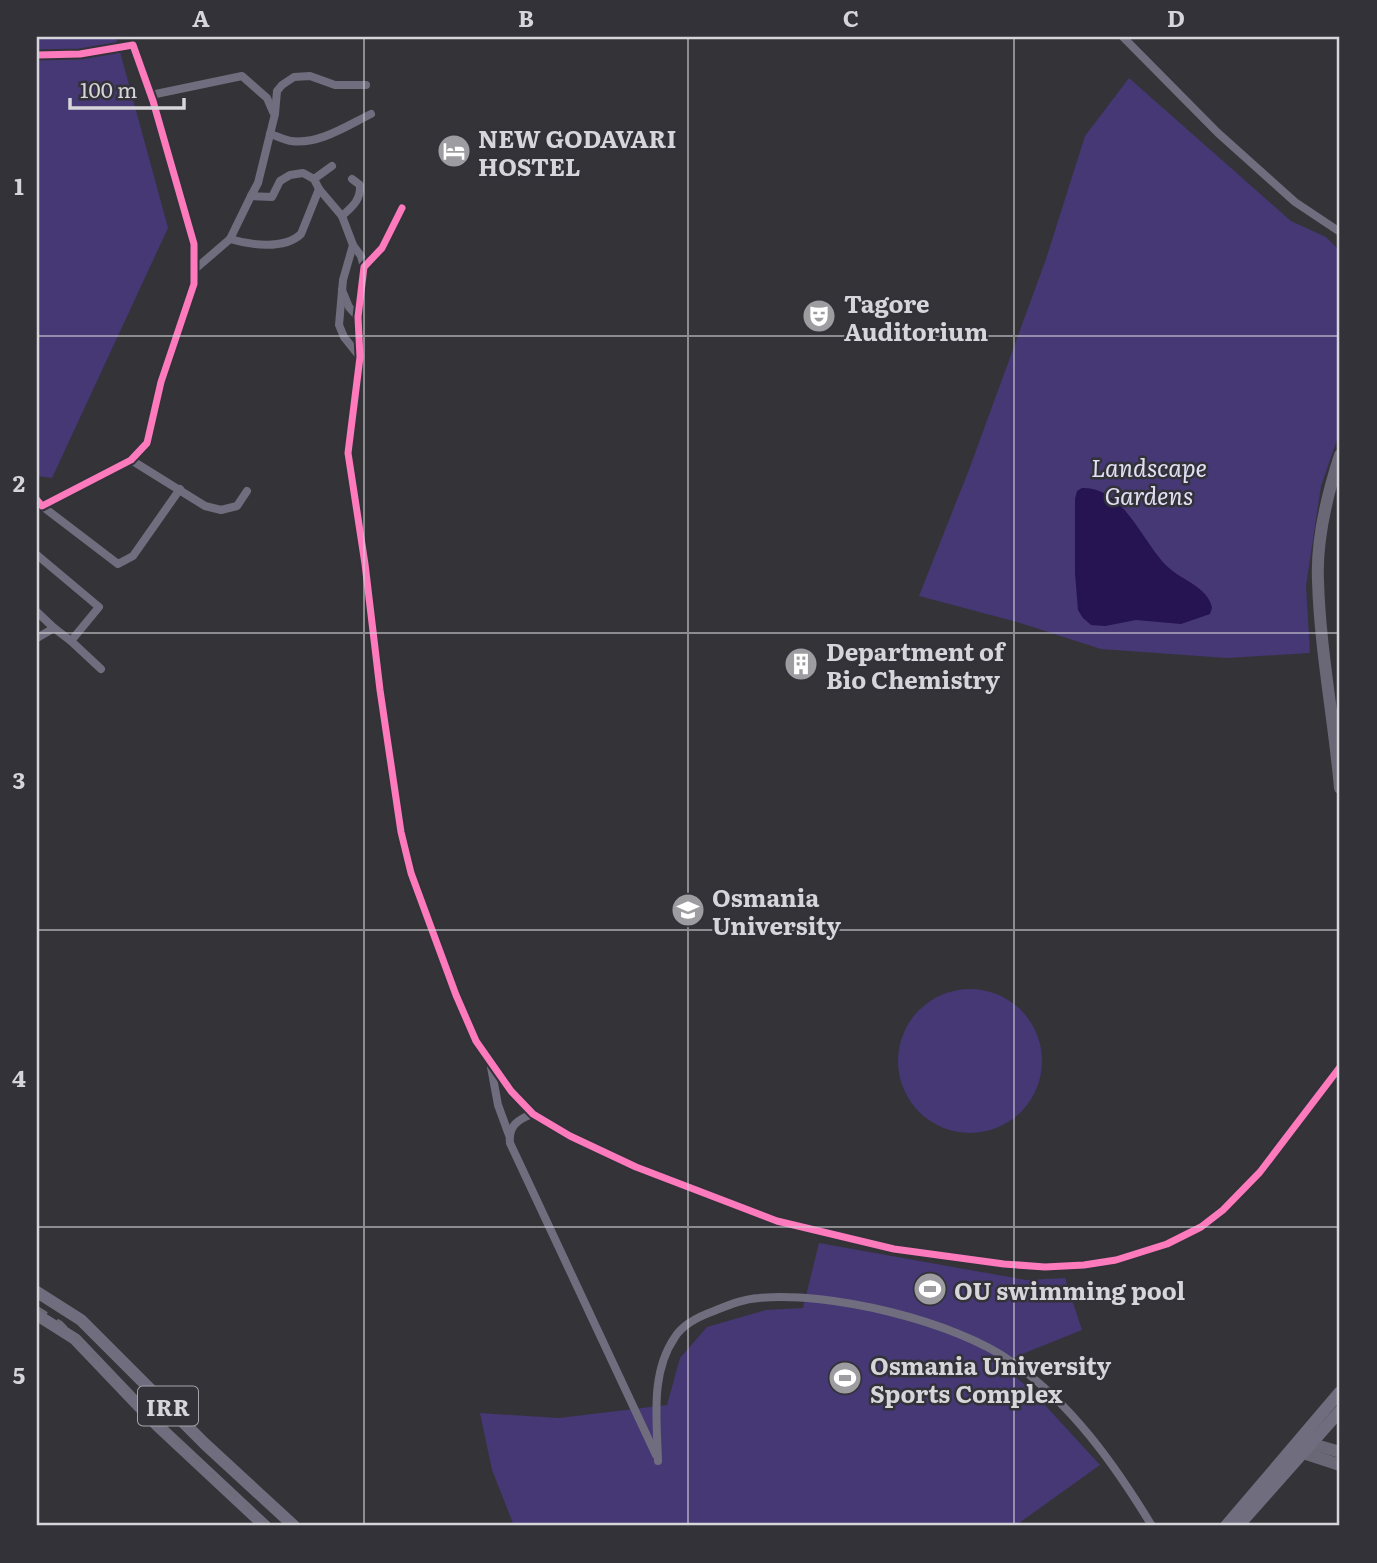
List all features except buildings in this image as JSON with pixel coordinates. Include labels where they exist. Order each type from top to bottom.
[{"type":"main road","points":[[1340,455],[1332,481],[1320,544],[1318,580],[1340,788]]},
{"type":"main road","name":"IRR","points":[[37,1292],[81,1320],[205,1444],[294,1526]]},
{"type":"main road","points":[[58,1328],[69,1313]]},
{"type":"main road","name":"IRR","points":[[37,1315],[75,1339],[157,1425],[264,1526]]},
{"type":"main road","points":[[1238,1526],[1340,1392]]},
{"type":"main road","points":[[1226,1526],[1301,1446],[1340,1410]]},
{"type":"main road","points":[[1301,1446],[1340,1452]]},
{"type":"main road","points":[[1301,1446],[1340,1465]]},
{"type":"main road","points":[[264,1526],[277,1511]]},
{"type":"street","points":[[1123,37],[1218,133],[1286,194],[1340,232]]},
{"type":"street","points":[[37,55],[80,54],[133,44],[151,95],[194,244],[194,284],[161,382],[147,443],[131,460],[39,503],[118,564],[133,556],[180,489]]},
{"type":"street","points":[[151,95],[242,76],[267,98],[275,114]]},
{"type":"street","points":[[194,270],[230,239],[258,183],[275,114],[277,91],[294,78],[310,76],[335,85],[366,85]]},
{"type":"street","points":[[270,134],[292,141],[306,141],[329,135],[372,114]]},
{"type":"street","points":[[314,179],[332,166]]},
{"type":"street","points":[[251,196],[272,197],[280,181],[289,175],[303,173],[314,179],[342,216],[353,245],[361,256],[363,270],[358,317],[360,357],[348,453],[401,832],[411,873],[456,996],[476,1041],[511,1091],[533,1114],[570,1136],[636,1167],[777,1221],[894,1249],[1004,1264],[1045,1267],[1084,1265],[1116,1260],[1167,1244],[1201,1227],[1223,1210],[1260,1172],[1340,1067]]},
{"type":"street","points":[[342,216],[355,204],[360,194],[360,185],[352,178]]},
{"type":"street","points":[[230,239],[257,245],[297,239],[319,189]]},
{"type":"street","points":[[345,271],[363,270],[382,248],[402,208]]},
{"type":"street","points":[[353,245],[345,271],[339,325],[344,337],[360,357]]},
{"type":"street","points":[[342,289],[349,307],[358,317]]},
{"type":"street","points":[[131,460],[205,506],[221,510],[237,506],[247,491]]},
{"type":"street","points":[[37,555],[99,607],[71,641]]},
{"type":"street","points":[[37,612],[100,669]]},
{"type":"street","points":[[37,638],[54,628]]},
{"type":"street","points":[[491,1065],[498,1105],[510,1143],[658,1461],[658,1382],[674,1337],[684,1326],[708,1313],[749,1300],[782,1296],[830,1300],[877,1310],[964,1335],[1013,1363],[1069,1413],[1092,1440],[1152,1526]]},
{"type":"street","points":[[509,1135],[512,1127],[521,1118],[533,1114]]},
{"type":"green space","points":[[37,37],[116,37],[168,228],[52,478],[37,476]]},
{"type":"green space","name":"Landscape Gardens","points":[[1129,78],[1291,221],[1326,237],[1340,251],[1340,431],[1321,486],[1306,586],[1310,653],[1227,658],[1101,649],[1017,622],[919,596],[970,467],[1046,259],[1085,136]]},
{"type":"green space","points":[[970,989],[997,995],[1021,1010],[1036,1034],[1042,1061],[1036,1088],[1021,1112],[997,1127],[970,1133],[943,1127],[919,1112],[904,1088],[898,1061],[904,1034],[919,1010],[943,995]]},
{"type":"green space","name":"Osmania University Sports Complex","points":[[819,1243],[1026,1280],[1065,1278],[1082,1330],[1000,1363],[1033,1392],[1100,1465],[1015,1526],[514,1526],[492,1470],[480,1413],[559,1418],[667,1405],[680,1358],[707,1327],[766,1310],[803,1308]]},
{"type":"shaded area","points":[[1082,488],[1097,490],[1110,496],[1121,506],[1169,568],[1206,595],[1212,608],[1210,614],[1181,624],[1136,620],[1105,626],[1091,625],[1083,618],[1078,610],[1075,573],[1075,499],[1077,491]]},
{"type":"railway","points":[[37,1307],[61,1322],[223,1485],[270,1526]]},
{"type":"cycle path","points":[[37,55],[80,54],[133,45],[153,101],[194,244],[194,284],[161,382],[147,443],[131,460],[42,506],[37,500]]},
{"type":"cycle path","points":[[402,208],[382,248],[364,267],[358,317],[360,357],[348,453],[380,690],[401,832],[411,873],[476,1041],[511,1091],[533,1114],[570,1136],[636,1167],[777,1221],[894,1249],[1004,1264],[1045,1267],[1084,1265],[1116,1260],[1167,1244],[1201,1227],[1223,1210],[1260,1172],[1340,1067]]},
{"type":"place","name":"NEW GODAVARI HOSTEL","points":[[454,151]]},
{"type":"place","name":"Tagore Auditorium","points":[[819,316]]},
{"type":"place","name":"Department of Bio Chemistry","points":[[801,664]]},
{"type":"place","name":"Osmania University","points":[[688,910]]},
{"type":"place","name":"OU swimming pool","points":[[930,1289]]},
{"type":"place","name":"Osmania University Sports Complex","points":[[845,1378]]}]
